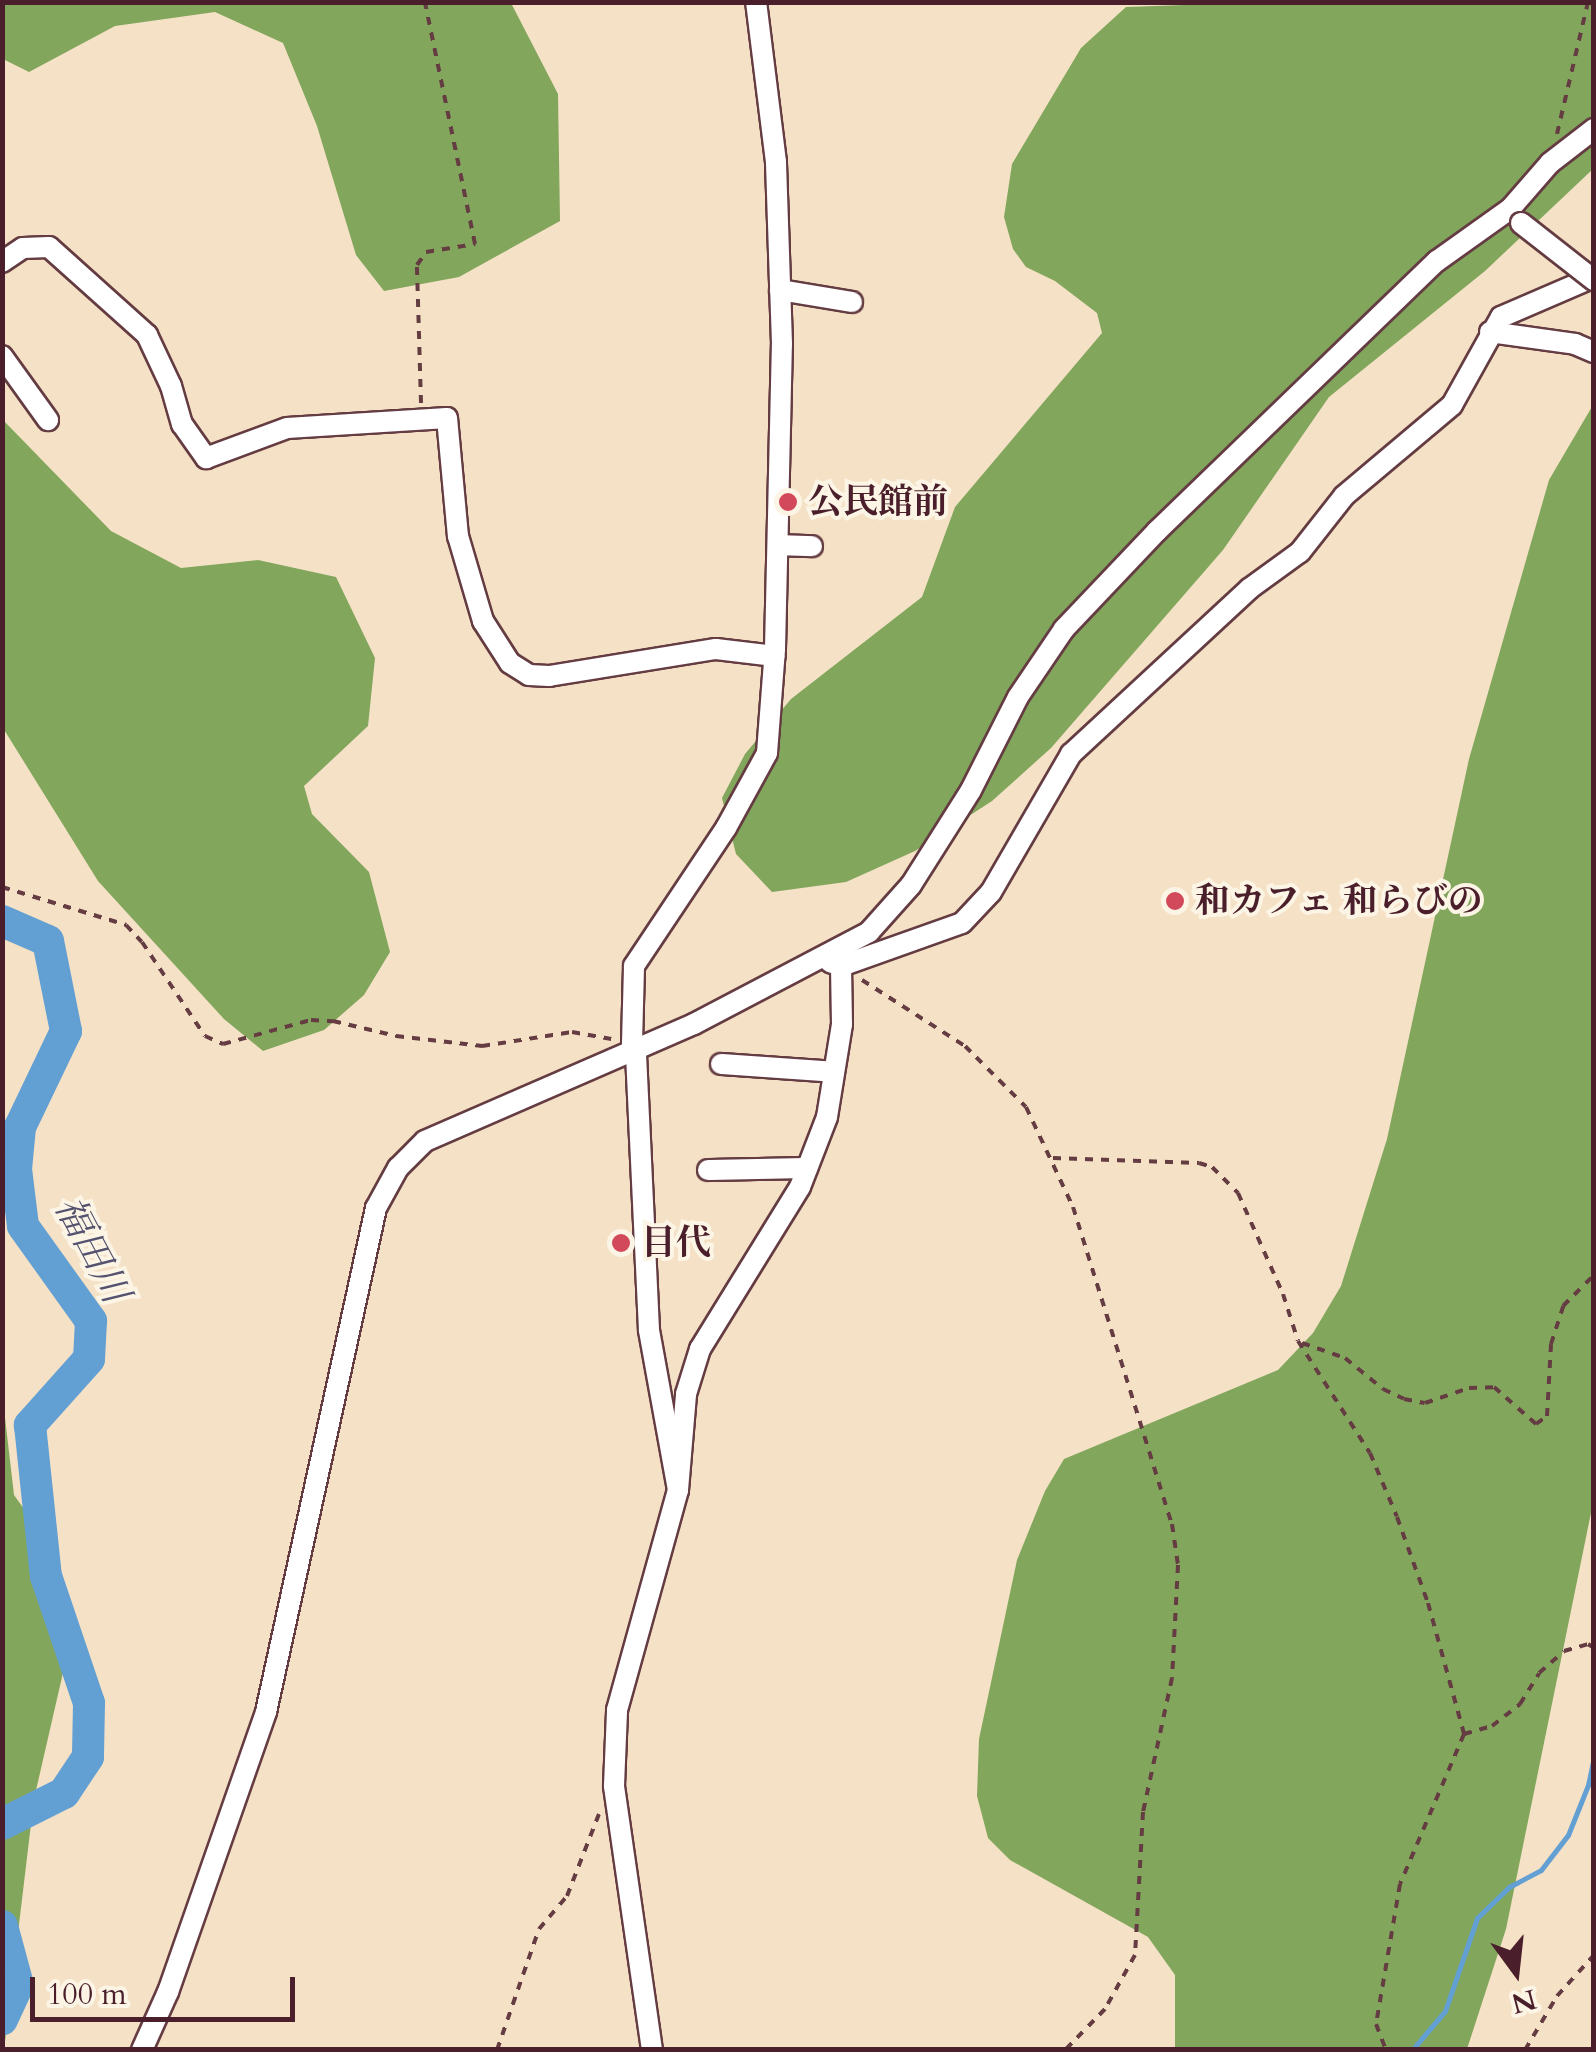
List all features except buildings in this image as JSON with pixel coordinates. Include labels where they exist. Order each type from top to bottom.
[{"type":"street","points":[[678,1490],[648,1330],[634,1046],[634,966],[726,828],[767,753],[778,545],[780,290],[776,162],[756,2]]},
{"type":"street","points":[[142,2050],[168,1992],[266,1712],[376,1208],[398,1168],[425,1141],[634,1046],[694,1024],[869,932],[910,886],[971,790],[1018,697],[1064,628],[1157,531],[1437,261],[1515,216],[1550,164],[1594,129]]},
{"type":"street","points":[[817,956],[841,966],[962,923],[991,892],[1071,754],[1249,588],[1300,552],[1344,496],[1452,405],[1501,317],[1594,278],[1515,216]]},
{"type":"street","points":[[2,262],[24,248],[49,247],[147,335],[171,386],[182,424],[206,458],[287,428],[447,418],[458,536],[483,620],[510,662],[529,675],[549,676],[716,648],[774,656]]},
{"type":"street","points":[[780,290],[852,302]]},
{"type":"street","points":[[1490,332],[1574,344],[1594,352]]},
{"type":"street","points":[[2,356],[48,420]]},
{"type":"street","points":[[778,545],[812,546]]},
{"type":"street","points":[[652,2050],[614,1786],[616,1710],[678,1490],[686,1394],[700,1349],[807,1168],[827,1117],[842,1024],[841,966]]},
{"type":"street","points":[[721,1064],[834,1072]]},
{"type":"street","points":[[708,1170],[807,1168]]},
{"type":"path","points":[[422,418],[416,264],[426,252],[476,244],[425,2]]},
{"type":"path","points":[[1550,164],[1588,2]]},
{"type":"path","points":[[2,887],[126,926],[142,942],[206,1036],[224,1044],[311,1020],[334,1021],[396,1036],[482,1046],[572,1032],[634,1046]]},
{"type":"path","points":[[841,966],[987,1064],[1026,1107],[1074,1207],[1172,1524],[1178,1566],[1172,1678],[1143,1812],[1135,1955],[1104,2009],[1066,2050]]},
{"type":"path","points":[[1053,1158],[1212,1167],[1238,1192],[1283,1294],[1298,1341],[1370,1453],[1428,1603],[1464,1734],[1400,1884],[1376,2024],[1386,2050]]},
{"type":"path","points":[[1298,1341],[1345,1358],[1383,1389],[1425,1403],[1468,1388],[1494,1387],[1536,1424],[1547,1416],[1551,1344],[1563,1306],[1594,1276]]},
{"type":"path","points":[[1464,1734],[1492,1726],[1520,1704],[1539,1673],[1564,1651],[1588,1644],[1594,1648]]},
{"type":"path","points":[[497,2050],[540,1929],[567,1896],[586,1839],[614,1786]]},
{"type":"path","points":[[1525,2050],[1558,1996],[1594,1955]]},
{"type":"green space","points":[[1274,2],[1593,3],[1593,169],[1485,271],[1329,397],[1223,550],[1051,748],[992,801],[915,851],[846,882],[772,892],[736,854],[722,798],[745,754],[791,699],[922,597],[955,507],[1102,333],[1097,313],[1055,281],[1026,267],[1013,249],[1004,217],[1012,164],[1081,48],[1126,7]]},
{"type":"green space","points":[[2,3],[511,3],[558,94],[560,221],[459,277],[384,291],[356,255],[317,126],[283,43],[215,12],[115,26],[29,72],[3,59]]},
{"type":"green space","points":[[1593,405],[1593,1503],[1506,1929],[1467,2049],[1175,2049],[1175,1975],[1148,1937],[1010,1860],[988,1838],[977,1796],[979,1739],[1017,1560],[1045,1491],[1064,1459],[1278,1370],[1313,1333],[1341,1286],[1387,1139],[1469,759],[1549,480]]},
{"type":"green space","points":[[3,420],[111,531],[181,568],[258,560],[336,577],[375,658],[368,726],[304,786],[312,814],[369,872],[390,952],[364,995],[324,1030],[263,1051],[224,1019],[98,881],[3,728]]},
{"type":"green space","points":[[2,1392],[14,1495],[49,1544],[68,1651],[34,1799],[4,2050]]},
{"type":"waterway","name":"福田川","points":[[2,921],[48,941],[66,1031],[20,1127],[16,1169],[23,1226],[91,1321],[89,1359],[30,1425],[46,1576],[89,1703],[88,1757],[64,1793],[2,1824]]},
{"type":"waterway","points":[[1412,2050],[1445,2011],[1477,1918],[1509,1887],[1541,1870],[1568,1835],[1588,1785],[1594,1757]]},
{"type":"waterway","name":"福田川","points":[[2,1926],[18,1985],[2,2020]]},
{"type":"place","name":"公民館前","points":[[788,502]]},
{"type":"place","name":"和カフェ 和らびの","points":[[1175,901]]},
{"type":"place","name":"目代","points":[[621,1243]]}]
